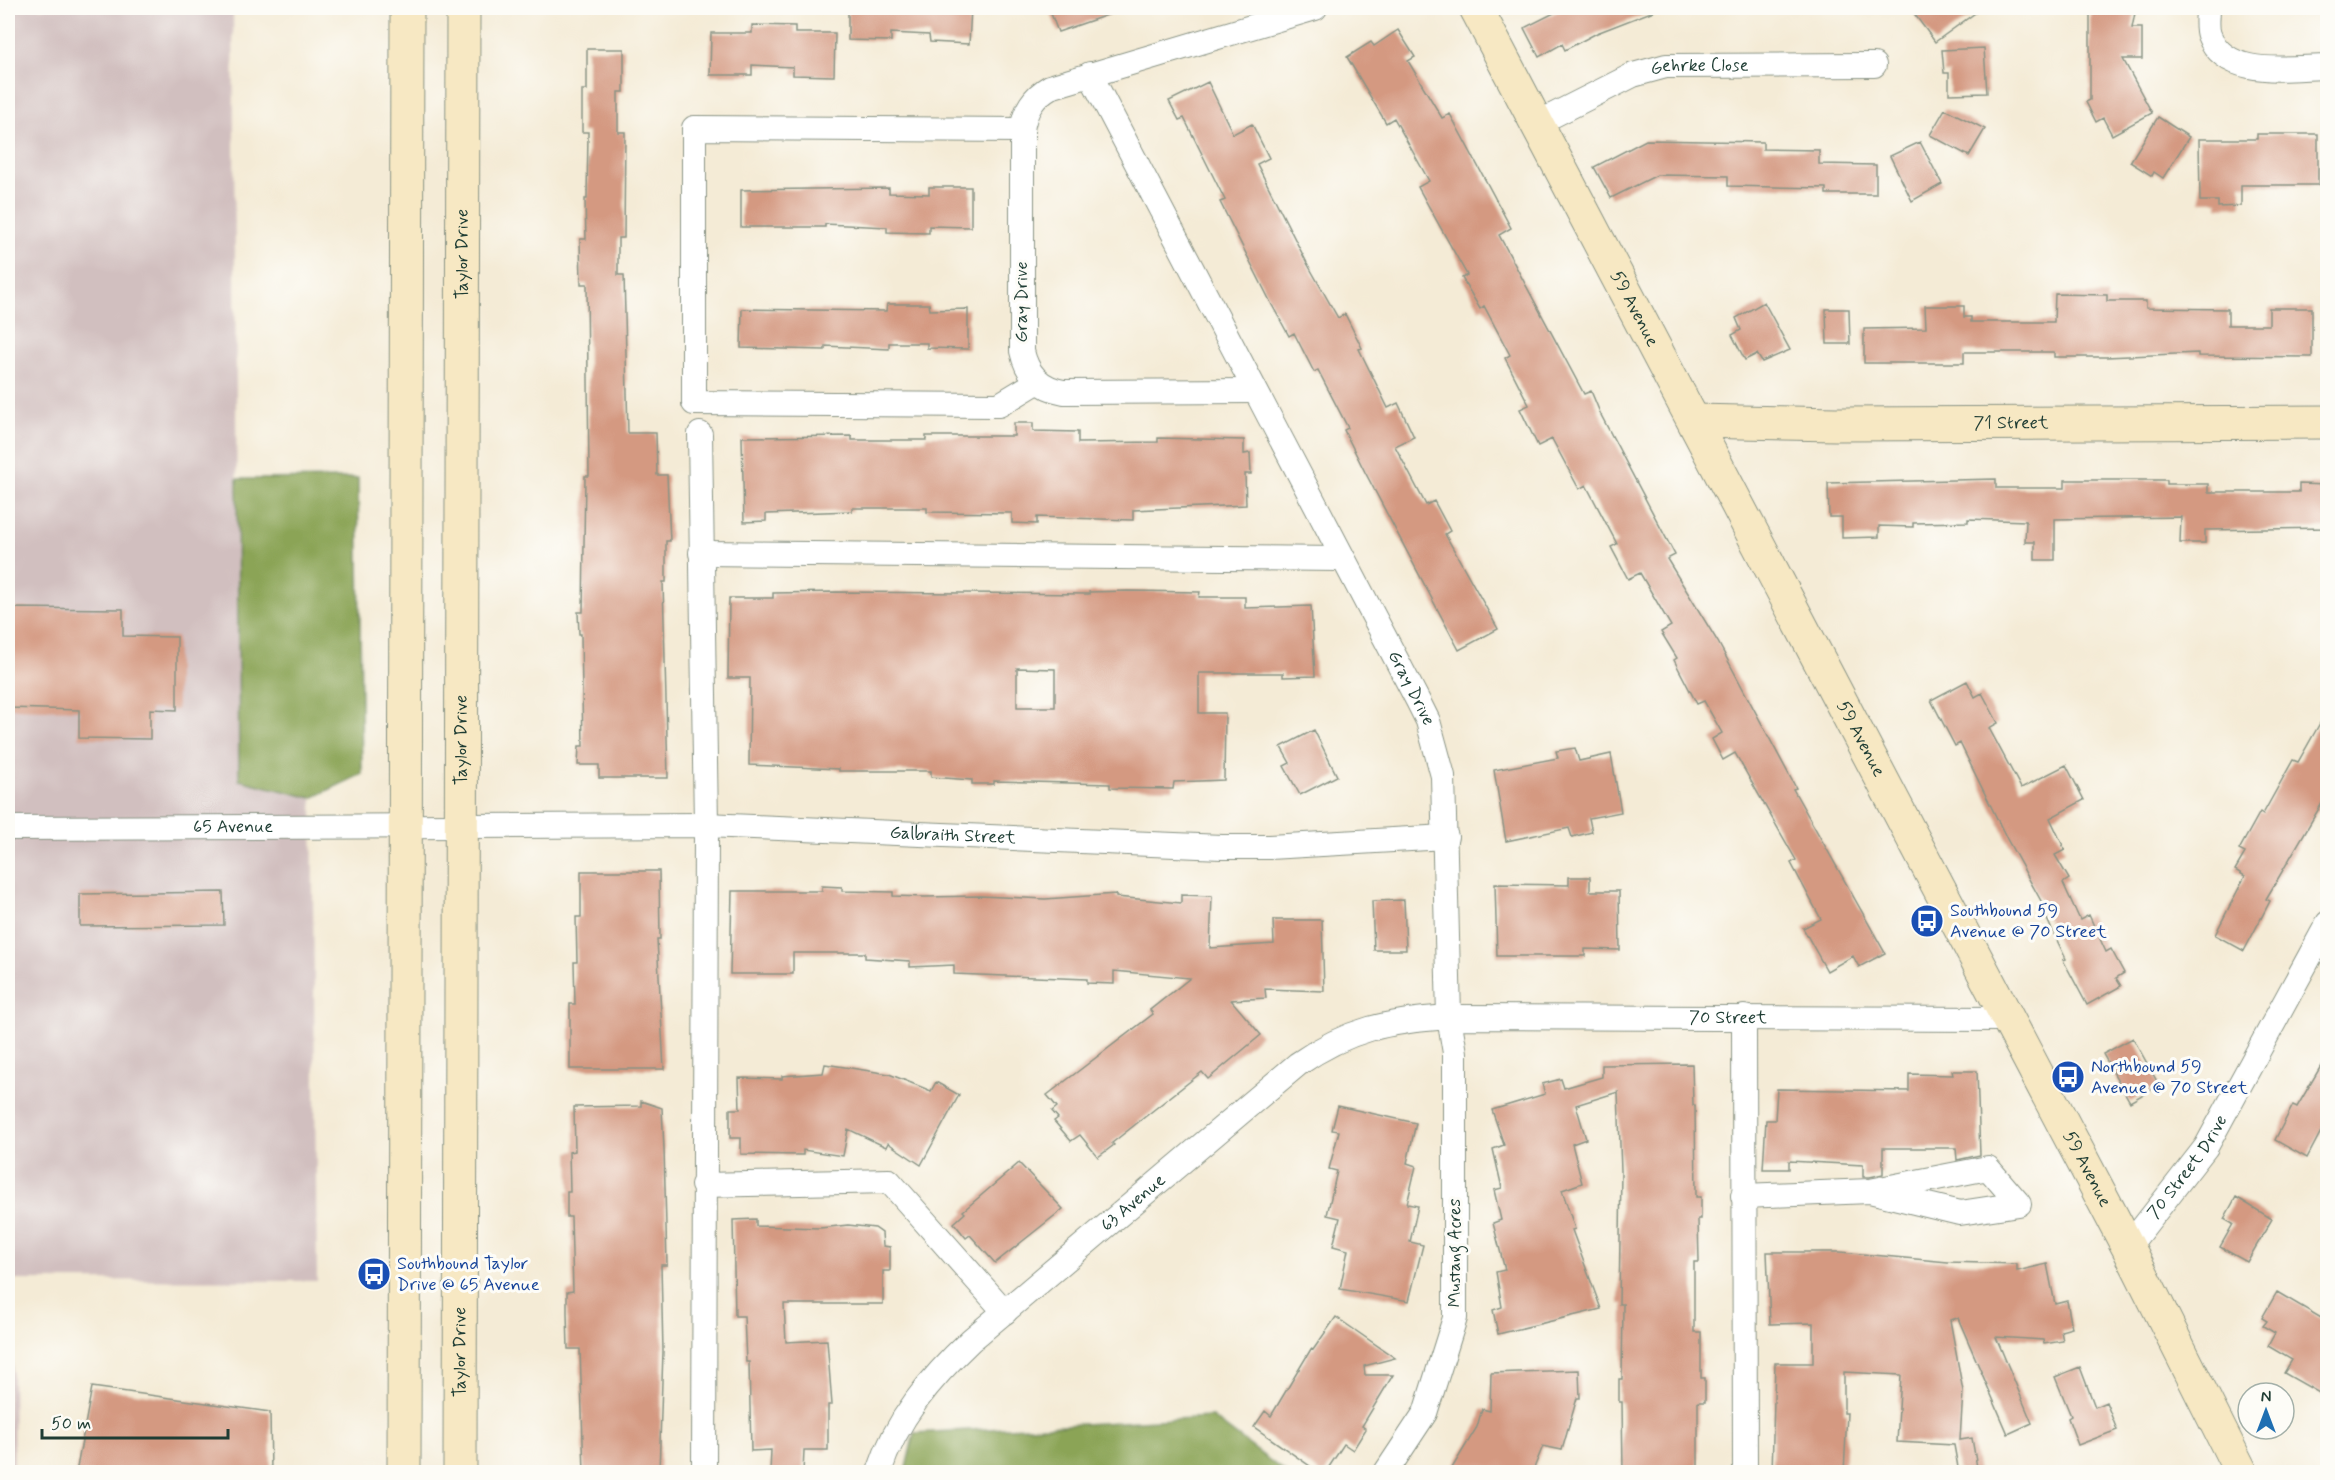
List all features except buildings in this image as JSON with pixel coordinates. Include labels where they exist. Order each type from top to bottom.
[{"type":"main road","points":[[404,1473],[407,8]]},
{"type":"main road","name":"Taylor Drive","points":[[460,1473],[463,8]]},
{"type":"main road","points":[[463,44],[483,12],[488,8]]},
{"type":"main road","name":"59 Avenue","points":[[1476,8],[2128,1247],[2212,1410],[2241,1473]]},
{"type":"main road","name":"71 Street","points":[[1695,422],[1835,424],[2328,422]]},
{"type":"street","name":"Gray Drive","points":[[1037,382],[1025,363],[1022,351],[1022,130],[1025,114],[1043,92],[1090,74],[1315,8]]},
{"type":"street","points":[[2208,8],[2208,33],[2213,44],[2223,56],[2239,64],[2251,67],[2328,68]]},
{"type":"street","name":"Gehrke Close","points":[[1538,123],[1633,75],[1666,66],[1874,65]]},
{"type":"street","name":"Gray Drive","points":[[1090,74],[1428,721],[1443,776],[1449,1017]]},
{"type":"street","points":[[1022,130],[694,128],[694,403],[999,405],[1037,382],[1051,390],[1064,392],[1255,390]]},
{"type":"street","points":[[700,434],[706,825],[703,1185],[704,1473]]},
{"type":"street","points":[[701,553],[1342,559]]},
{"type":"street","name":"Galbraith Street","points":[[460,826],[706,825],[1222,847],[1269,847],[1446,837]]},
{"type":"street","name":"65 Avenue","points":[[8,828],[460,826]]},
{"type":"street","name":"70 Street Drive","points":[[2128,1247],[2206,1147],[2328,923]]},
{"type":"street","name":"70 Street","points":[[1449,1017],[2007,1019]]},
{"type":"street","name":"63 Avenue","points":[[879,1473],[887,1448],[911,1406],[938,1371],[1298,1064],[1325,1045],[1376,1026],[1449,1017]]},
{"type":"street","name":"Mustang Acres","points":[[1386,1473],[1425,1413],[1455,1318],[1455,1053],[1449,1017]]},
{"type":"street","points":[[1744,1017],[1745,1473]]},
{"type":"street","points":[[1743,1196],[1870,1191],[1988,1168],[2019,1204],[1960,1213],[1870,1191]]},
{"type":"street","points":[[703,1185],[889,1181],[1005,1312]]},
{"type":"shaded area","points":[[8,8],[233,8],[239,780],[312,798],[317,1281],[12,1280],[14,1472],[8,1472]]},
{"type":"green space","points":[[358,478],[362,774],[312,798],[239,780],[237,479]]},
{"type":"green space","points":[[1212,1417],[1285,1472],[905,1472],[914,1433]]},
{"type":"place","name":"Southbound 59 Avenue @ 70 Street","points":[[1927,921]]},
{"type":"place","name":"Northbound 59 Avenue @ 70 Street","points":[[2068,1077]]},
{"type":"place","name":"Southbound Taylor Drive @ 65 Avenue","points":[[374,1274]]}]
